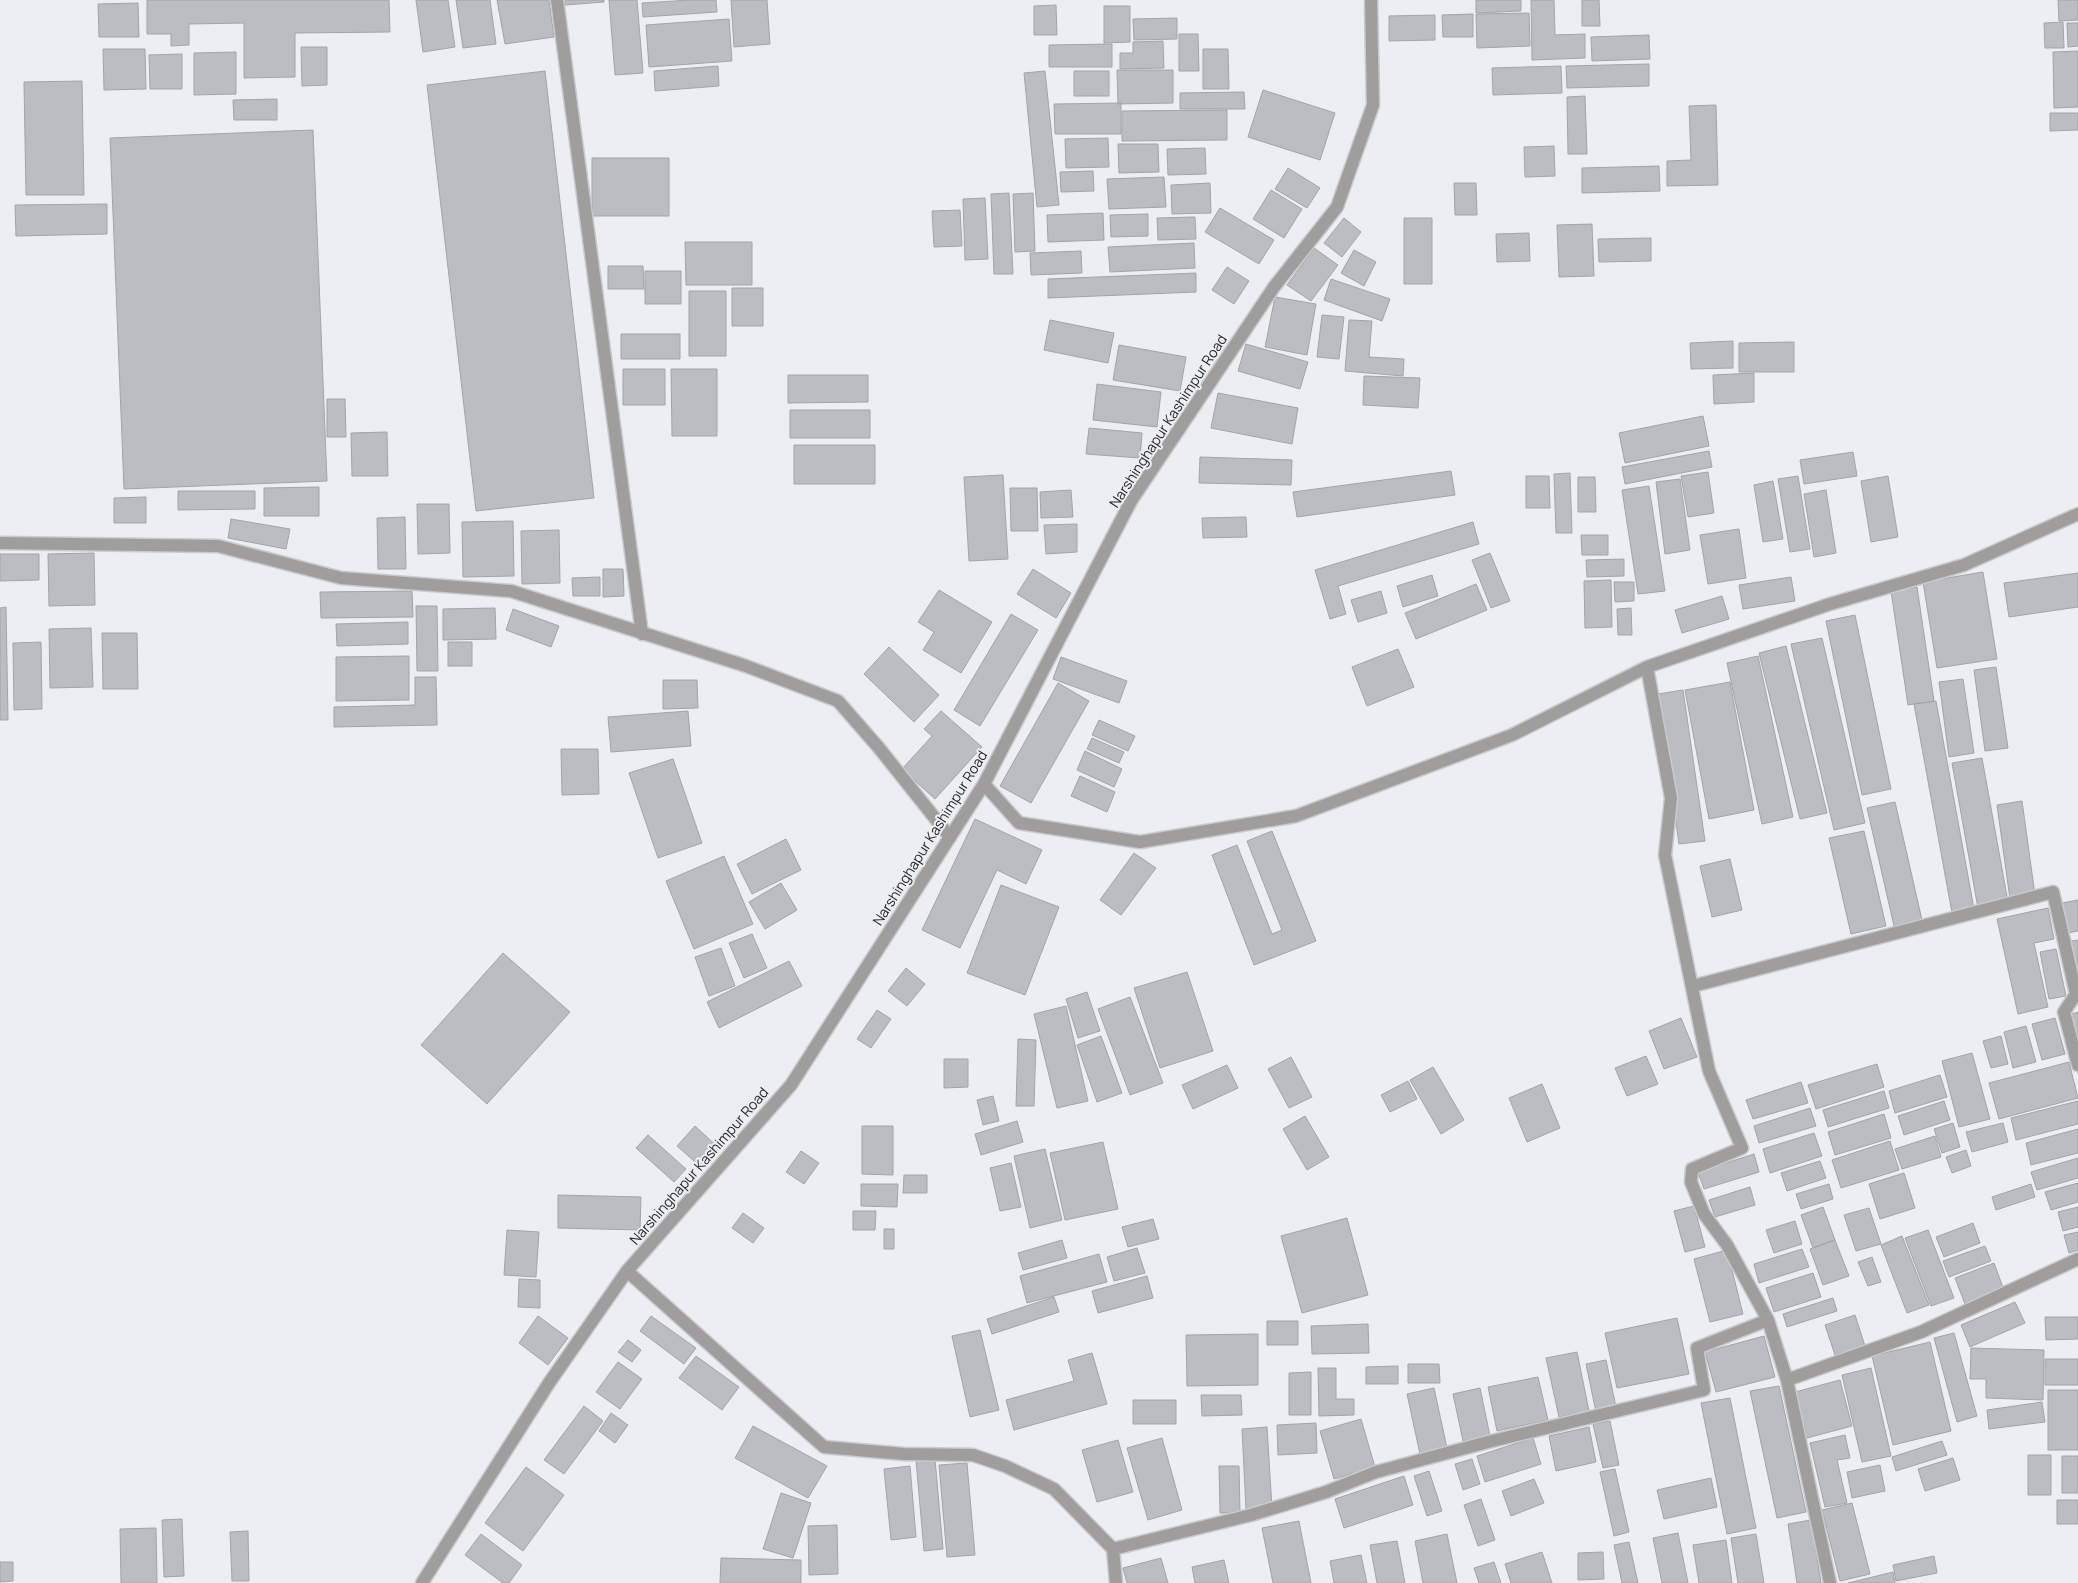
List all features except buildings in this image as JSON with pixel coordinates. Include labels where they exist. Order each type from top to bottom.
[{"type":"street","points":[[557,0],[642,634]]},
{"type":"street","name":"Narshinghapur Kashimpur Road","points":[[422,1583],[549,1383],[627,1271],[791,1085],[984,784],[1131,501],[1274,287],[1337,207],[1372,105],[1371,0]]},
{"type":"street","points":[[984,784],[1019,823],[1140,842],[1296,816],[1512,735],[1647,667],[1830,604],[1964,565],[2078,514]]},
{"type":"street","points":[[0,543],[218,546],[341,578],[511,591],[746,666],[838,700],[880,748],[950,837]]},
{"type":"street","points":[[1647,667],[1671,798],[1665,856],[1709,1071],[1742,1148],[1692,1169],[1691,1182],[1704,1214],[1728,1245],[1768,1320],[1788,1380],[1830,1583]]},
{"type":"street","points":[[1693,986],[2053,892],[2076,994],[2064,1012],[2078,1065]]},
{"type":"street","points":[[1788,1380],[1921,1332],[2078,1259]]},
{"type":"street","points":[[627,1271],[824,1447],[904,1454],[972,1455],[1054,1489],[1113,1549],[1116,1583]]},
{"type":"street","points":[[1113,1549],[1251,1515],[1326,1492],[1386,1470],[1704,1390],[1698,1348],[1768,1320]]}]
